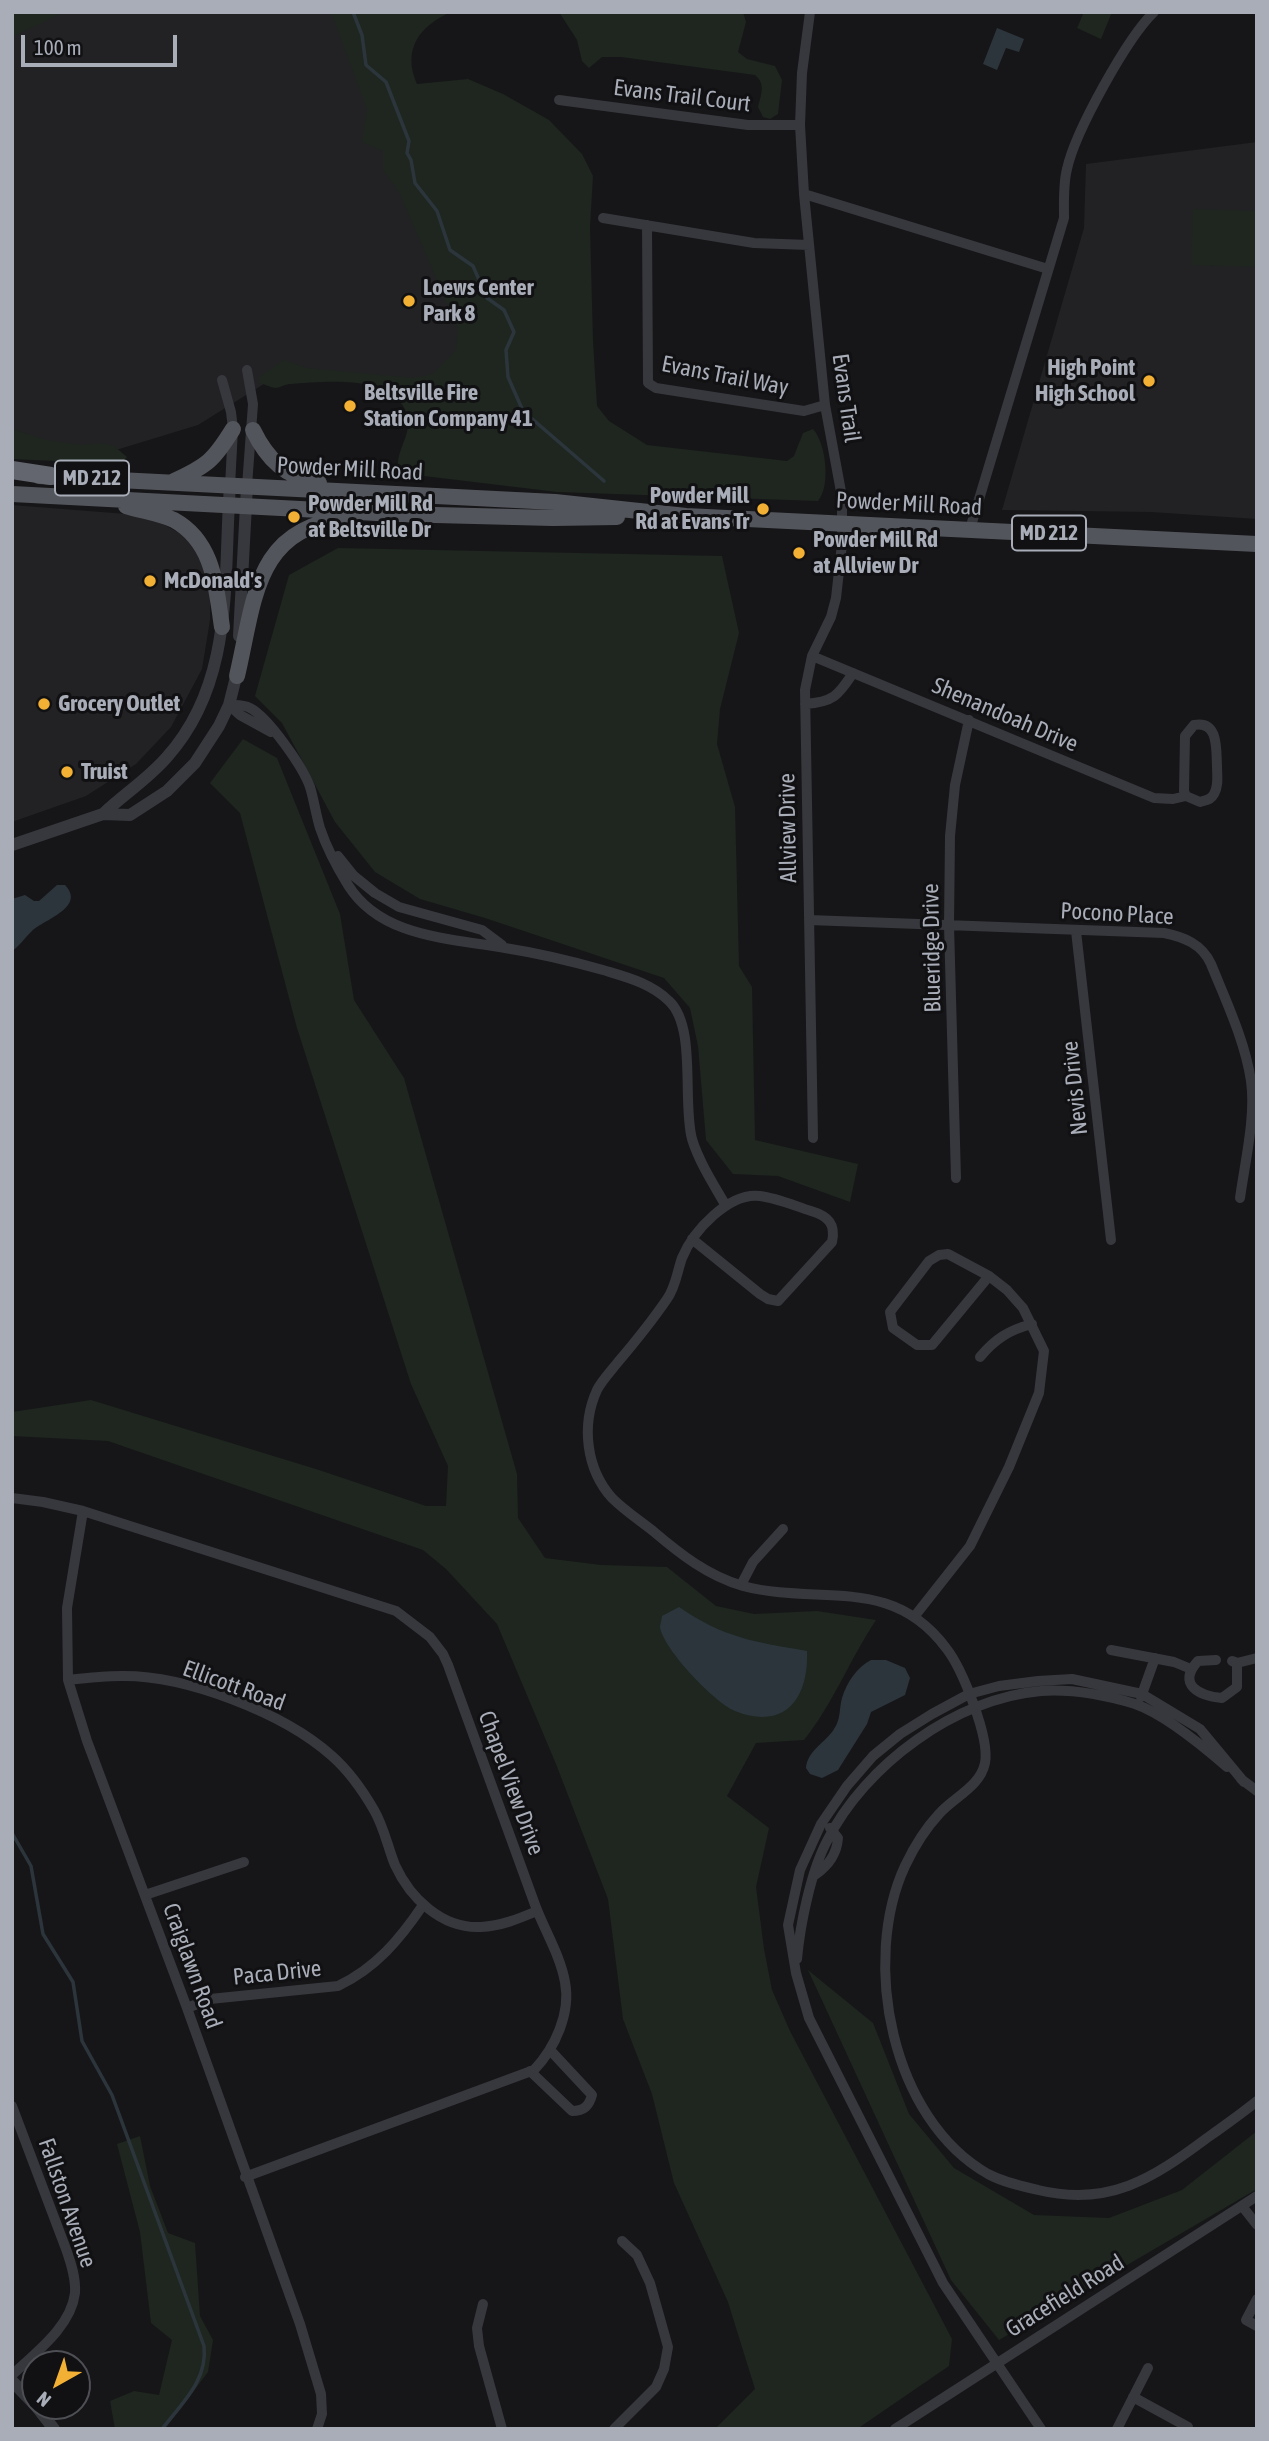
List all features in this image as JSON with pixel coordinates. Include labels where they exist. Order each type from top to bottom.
[{"type":"highway","points":[[12,472],[51,476]]},
{"type":"main road","points":[[172,482],[202,468],[220,451],[233,429]]},
{"type":"main road","points":[[253,430],[262,449],[292,476],[308,481],[397,494]]},
{"type":"main road","name":"Powder Mill Road","points":[[51,476],[555,502],[686,516],[1257,544]]},
{"type":"main road","name":"Powder Mill Road","points":[[12,494],[396,514],[554,518],[686,516]]},
{"type":"main road","points":[[97,498],[160,515],[193,535],[209,558],[214,573],[222,627]]},
{"type":"main road","points":[[237,676],[261,578],[272,557],[286,540],[316,524],[396,514]]},
{"type":"street","name":"Evans Trail","points":[[810,12],[802,73],[800,125],[804,194],[825,405],[842,498],[841,524]]},
{"type":"street","points":[[970,529],[1064,218],[1065,186],[1070,158],[1118,63],[1138,30],[1154,12]]},
{"type":"street","name":"Evans Trail Court","points":[[559,100],[748,125],[800,125]]},
{"type":"street","points":[[804,194],[1048,269]]},
{"type":"street","points":[[603,218],[754,243],[809,245]]},
{"type":"street","name":"Evans Trail Way","points":[[647,225],[648,383],[656,388],[803,411],[825,405]]},
{"type":"street","points":[[103,814],[147,778],[169,755],[196,717],[216,668],[222,627],[229,504],[239,486],[253,430],[253,404],[247,370]]},
{"type":"street","points":[[12,845],[103,814],[131,815],[180,780],[206,747],[229,705],[237,676],[246,506],[239,486],[231,412],[222,380]]},
{"type":"street","name":"Allview Drive","points":[[813,1138],[806,676],[812,656],[831,617],[836,598],[842,544],[841,524]]},
{"type":"street","name":"Shenandoah Drive","points":[[812,656],[1154,798],[1173,799],[1186,796],[1200,802],[1210,799],[1218,784],[1215,736],[1210,728],[1200,724],[1190,728],[1184,742],[1186,796]]},
{"type":"street","points":[[805,704],[824,702],[834,697],[853,673]]},
{"type":"street","points":[[229,705],[240,715],[275,734],[292,753],[310,787],[320,830],[348,886],[368,910],[428,936],[505,948],[629,977],[652,987],[671,1002],[685,1036],[688,1121],[693,1142],[726,1206]]},
{"type":"street","name":"Blueridge Drive","points":[[956,1178],[949,925],[951,812],[969,720]]},
{"type":"street","points":[[328,844],[354,876],[374,893],[399,906],[481,930],[505,948]]},
{"type":"street","points":[[393,921],[399,906]]},
{"type":"street","name":"Pocono Place","points":[[809,920],[1076,932],[1164,933],[1181,936],[1192,942],[1207,955],[1240,1040],[1251,1079],[1249,1130],[1240,1198]]},
{"type":"street","name":"Nevis Drive","points":[[1076,932],[1111,1240]]},
{"type":"street","points":[[692,1238],[760,1294],[778,1301],[832,1242],[834,1233],[832,1225],[820,1213],[756,1195],[726,1206],[705,1222],[692,1238],[682,1259],[670,1296],[597,1391],[587,1428],[589,1450],[600,1481],[608,1494],[621,1506],[689,1560],[721,1578],[741,1586],[774,1592],[859,1597],[885,1602],[914,1617],[930,1629],[949,1650],[982,1727],[986,1758],[983,1770],[976,1783],[948,1805],[925,1830],[904,1869],[892,1909],[886,1943],[886,2001],[906,2076],[922,2106],[945,2136],[988,2174],[1014,2185],[1070,2196],[1115,2190],[1154,2176],[1257,2101]]},
{"type":"street","points":[[914,1617],[970,1546],[1009,1467],[1039,1393],[1044,1351],[1023,1308],[1007,1290],[989,1276],[948,1254],[939,1255],[929,1261],[890,1312],[893,1328],[917,1345],[932,1345],[989,1276]]},
{"type":"street","points":[[980,1357],[995,1340],[1006,1333],[1032,1324]]},
{"type":"street","name":"Chapel View Drive","points":[[12,1498],[83,1511],[396,1611],[430,1637],[448,1665],[565,1982],[566,1997],[558,2038],[540,2064],[530,2071],[245,2177]]},
{"type":"street","name":"Craiglawn Road","points":[[83,1511],[67,1608],[68,1680],[87,1741],[187,2008],[245,2177],[300,2324],[321,2394],[322,2414],[317,2429]]},
{"type":"street","points":[[741,1586],[753,1562],[783,1529]]},
{"type":"street","points":[[1111,1650],[1174,1662],[1191,1669]]},
{"type":"street","points":[[1138,1705],[1155,1658]]},
{"type":"street","points":[[1216,1660],[1198,1661],[1191,1669],[1190,1683],[1196,1691],[1205,1696],[1222,1699],[1237,1687],[1234,1662],[1257,1658]]},
{"type":"street","name":"Ellicott Road","points":[[68,1680],[122,1676],[147,1678],[188,1686],[261,1710],[323,1749],[347,1771],[376,1813],[404,1883],[423,1905],[442,1917],[471,1927],[510,1922],[537,1911]]},
{"type":"street","points":[[1041,2429],[943,2283],[809,2018],[796,1973],[788,1925],[800,1870],[821,1824],[847,1786],[873,1756],[900,1734],[969,1694],[999,1686],[1072,1679],[1142,1694],[1200,1729],[1244,1782]]},
{"type":"street","points":[[834,1830],[857,1795],[894,1758],[926,1733],[975,1707],[1001,1698],[1041,1691],[1087,1693],[1138,1705],[1194,1739],[1257,1791]]},
{"type":"street","points":[[796,1973],[800,1928],[815,1875],[827,1866],[838,1844],[834,1830],[821,1824]]},
{"type":"street","points":[[145,1895],[244,1862]]},
{"type":"street","points":[[800,1870],[815,1875]]},
{"type":"street","name":"Paca Drive","points":[[187,2008],[210,1999],[338,1986],[356,1978],[380,1959],[423,1905]]},
{"type":"street","points":[[530,2071],[572,2111],[580,2111],[589,2104],[592,2095],[586,2086],[550,2050]]},
{"type":"street","name":"Fallston Avenue","points":[[12,2106],[73,2269],[75,2292],[60,2328],[12,2375]]},
{"type":"street","name":"Gracefield Road","points":[[895,2429],[1257,2196]]},
{"type":"street","points":[[1242,2206],[1257,2225]]},
{"type":"street","points":[[614,2429],[656,2387],[664,2369],[667,2347],[650,2283],[637,2255],[622,2241]]},
{"type":"street","points":[[1257,2299],[1246,2320],[1257,2326]]},
{"type":"street","points":[[483,2304],[477,2328],[479,2346],[502,2429]]},
{"type":"street","points":[[1117,2429],[1148,2368]]},
{"type":"street","points":[[1133,2397],[1188,2427],[1187,2429]]},
{"type":"shaded area","points":[[12,12],[64,12],[12,37]]},
{"type":"shaded area","points":[[41,12],[363,12],[545,353],[435,393],[334,378],[267,382],[198,425],[103,454],[12,442],[12,26]]},
{"type":"shaded area","points":[[331,12],[451,12],[430,24],[416,40],[411,60],[417,84],[468,79],[503,94],[549,120],[582,154],[593,176],[590,227],[597,406],[609,421],[647,445],[787,461],[794,456],[803,433],[813,429],[824,454],[826,475],[818,501],[557,492],[399,473],[407,415],[400,402],[388,392],[357,383],[304,383],[275,388],[259,383],[259,377],[284,360],[307,368],[413,378],[433,374],[456,350],[458,329],[399,192],[383,170],[383,151],[362,142],[367,109]]},
{"type":"shaded area","points":[[559,12],[743,12],[746,22],[738,52],[747,59],[775,66],[782,80],[778,114],[770,119],[763,117],[758,107],[762,86],[755,75],[621,57],[602,57],[589,68],[582,61],[577,40]]},
{"type":"shaded area","points":[[1084,12],[1112,12],[1101,39],[1077,28]]},
{"type":"shaded area","points":[[997,28],[1024,39],[1019,52],[1006,48],[997,70],[983,64]]},
{"type":"shaded area","name":"High Point High School","points":[[1257,142],[1257,519],[1151,512],[1002,510],[1084,228],[1086,164]]},
{"type":"shaded area","points":[[1193,209],[1257,211],[1257,267],[1191,265]]},
{"type":"shaded area","points":[[12,429],[46,440],[82,445],[103,443],[114,446],[127,457],[120,464],[12,459]]},
{"type":"shaded area","points":[[12,505],[139,515],[185,536],[199,554],[210,578],[210,620],[202,669],[171,727],[136,764],[86,796],[12,822]]},
{"type":"shaded area","points":[[338,548],[722,556],[739,633],[720,709],[717,744],[735,807],[739,966],[752,987],[755,1140],[858,1164],[850,1202],[778,1176],[733,1174],[706,1140],[698,1046],[690,1008],[664,978],[420,899],[375,872],[335,822],[282,723],[255,696],[289,575]]},
{"type":"shaded area","points":[[243,739],[277,758],[340,914],[354,1000],[404,1078],[517,1474],[518,1518],[545,1558],[601,1565],[667,1567],[716,1606],[754,1614],[817,1611],[876,1620],[824,1712],[804,1740],[756,1743],[727,1796],[769,1828],[756,1887],[772,1990],[790,2031],[952,2339],[949,2366],[857,2429],[715,2429],[755,2389],[728,2302],[674,2183],[652,2094],[623,2019],[608,1899],[556,1764],[497,1624],[446,1569],[423,1550],[108,1441],[12,1436],[12,1412],[91,1400],[426,1506],[446,1506],[448,1466],[411,1384],[297,1028],[240,813],[210,783]]},
{"type":"shaded area","points":[[57,885],[65,885],[70,893],[71,900],[67,906],[32,931],[12,951],[12,899],[25,895],[39,901]]},
{"type":"shaded area","points":[[679,1607],[711,1626],[740,1637],[807,1651],[804,1683],[790,1706],[768,1717],[753,1716],[735,1711],[715,1698],[691,1674],[663,1637],[660,1627],[662,1616]]},
{"type":"shaded area","points":[[871,1660],[886,1660],[905,1668],[910,1678],[905,1695],[871,1712],[867,1724],[838,1770],[822,1778],[810,1774],[806,1768],[807,1762],[836,1725],[847,1686],[857,1671]]},
{"type":"shaded area","points":[[808,1970],[873,2023],[909,2114],[954,2168],[1034,2215],[1109,2218],[1182,2190],[1257,2131],[1257,2189],[999,2340],[951,2280]]},
{"type":"shaded area","points":[[140,2136],[150,2186],[168,2233],[195,2243],[200,2316],[213,2340],[208,2372],[165,2429],[115,2429],[110,2401],[134,2391],[159,2395],[172,2340],[151,2323],[140,2232],[117,2144]]},
{"type":"waterway","points":[[353,12],[362,35],[366,65],[386,82],[409,141],[407,153],[415,183],[437,211],[450,250],[473,266],[487,298],[504,310],[514,332],[506,350],[508,377],[523,411],[604,481]]},
{"type":"waterway","points":[[12,1833],[31,1866],[43,1934],[73,1982],[82,2041],[112,2095],[204,2346],[202,2370],[198,2380],[162,2429]]},
{"type":"place","name":"Loews Center Park 8","points":[[409,301]]},
{"type":"place","name":"High Point High School","points":[[1149,381]]},
{"type":"place","name":"Beltsville Fire Station Company 41","points":[[350,406]]},
{"type":"place","name":"Powder Mill Rd at Evans Tr","points":[[763,509]]},
{"type":"place","name":"Powder Mill Rd at Beltsville Dr","points":[[294,517]]},
{"type":"place","name":"Powder Mill Rd at Allview Dr","points":[[799,553]]},
{"type":"place","name":"McDonald's","points":[[150,581]]},
{"type":"place","name":"Grocery Outlet","points":[[44,704]]},
{"type":"place","name":"Truist","points":[[67,772]]}]
